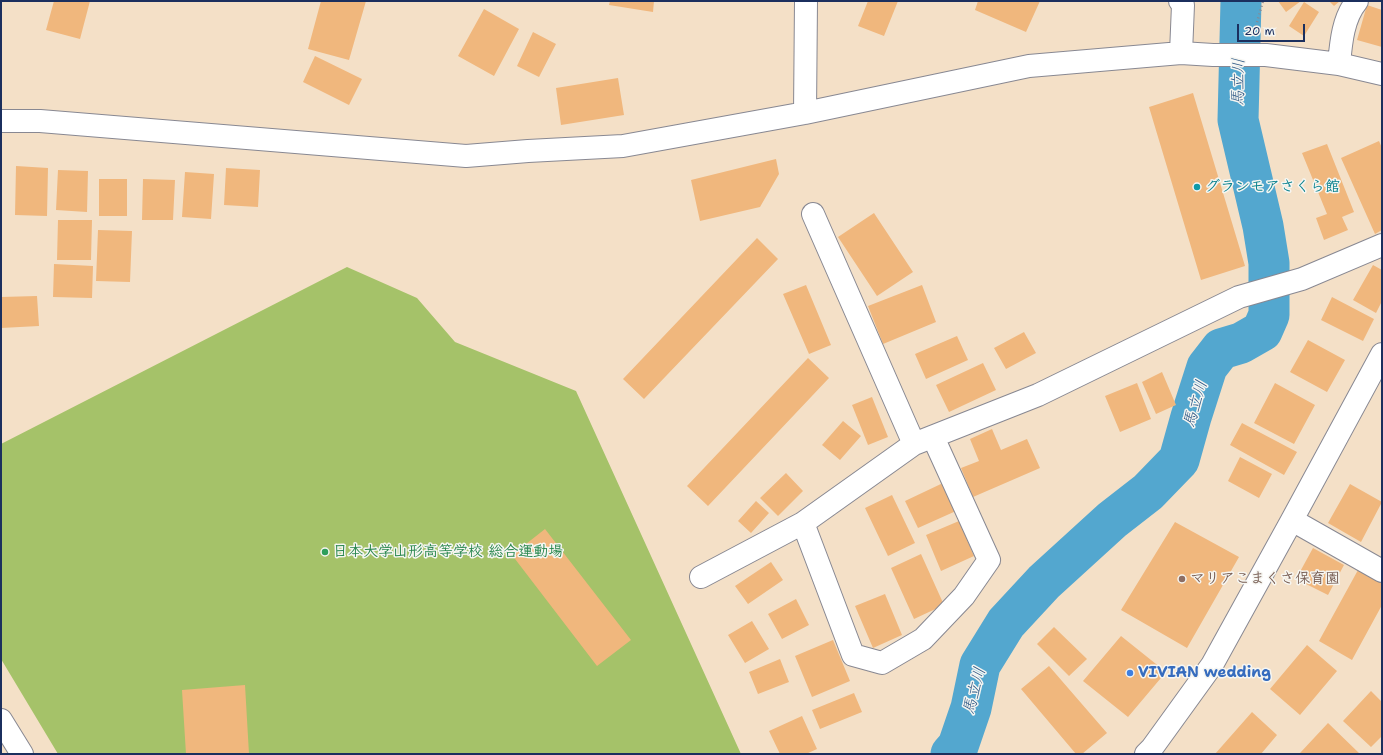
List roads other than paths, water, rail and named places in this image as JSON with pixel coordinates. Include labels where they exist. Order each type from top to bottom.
[{"type":"street","points":[[805,113],[806,1]]},
{"type":"street","points":[[1180,1],[1183,5],[1181,53]]},
{"type":"street","points":[[1339,64],[1342,35],[1350,9],[1358,1]]},
{"type":"street","points":[[1,121],[40,121],[466,156],[623,146],[805,113],[1029,66],[1181,53],[1213,55],[1266,55],[1339,64],[1382,74]]},
{"type":"street","points":[[803,523],[853,655],[882,663],[923,639],[964,596],[989,560],[924,440],[813,214]]},
{"type":"street","points":[[701,577],[803,523],[924,440],[1038,395],[1239,297],[1302,279],[1382,245]]},
{"type":"street","points":[[1152,752],[1212,665],[1382,354]]},
{"type":"street","points":[[1292,520],[1382,571]]},
{"type":"street","points":[[1,720],[22,754]]},
{"type":"waterway","name":"馬立川","points":[[951,754],[958,746],[971,708],[980,665],[1006,623],[1044,582],[1112,520],[1148,492],[1179,460],[1207,367],[1221,349],[1241,343],[1262,331],[1269,315],[1269,263],[1263,226],[1238,120],[1241,1]]},
{"type":"place","name":"グランモアさくら館","points":[[1197,187]]},
{"type":"place","name":"日本大学山形高等学校 総合運動場","points":[[325,552]]},
{"type":"place","name":"マリアこまくさ保育園","points":[[1182,579]]},
{"type":"place","name":"VIVIAN wedding","points":[[1130,673]]}]
